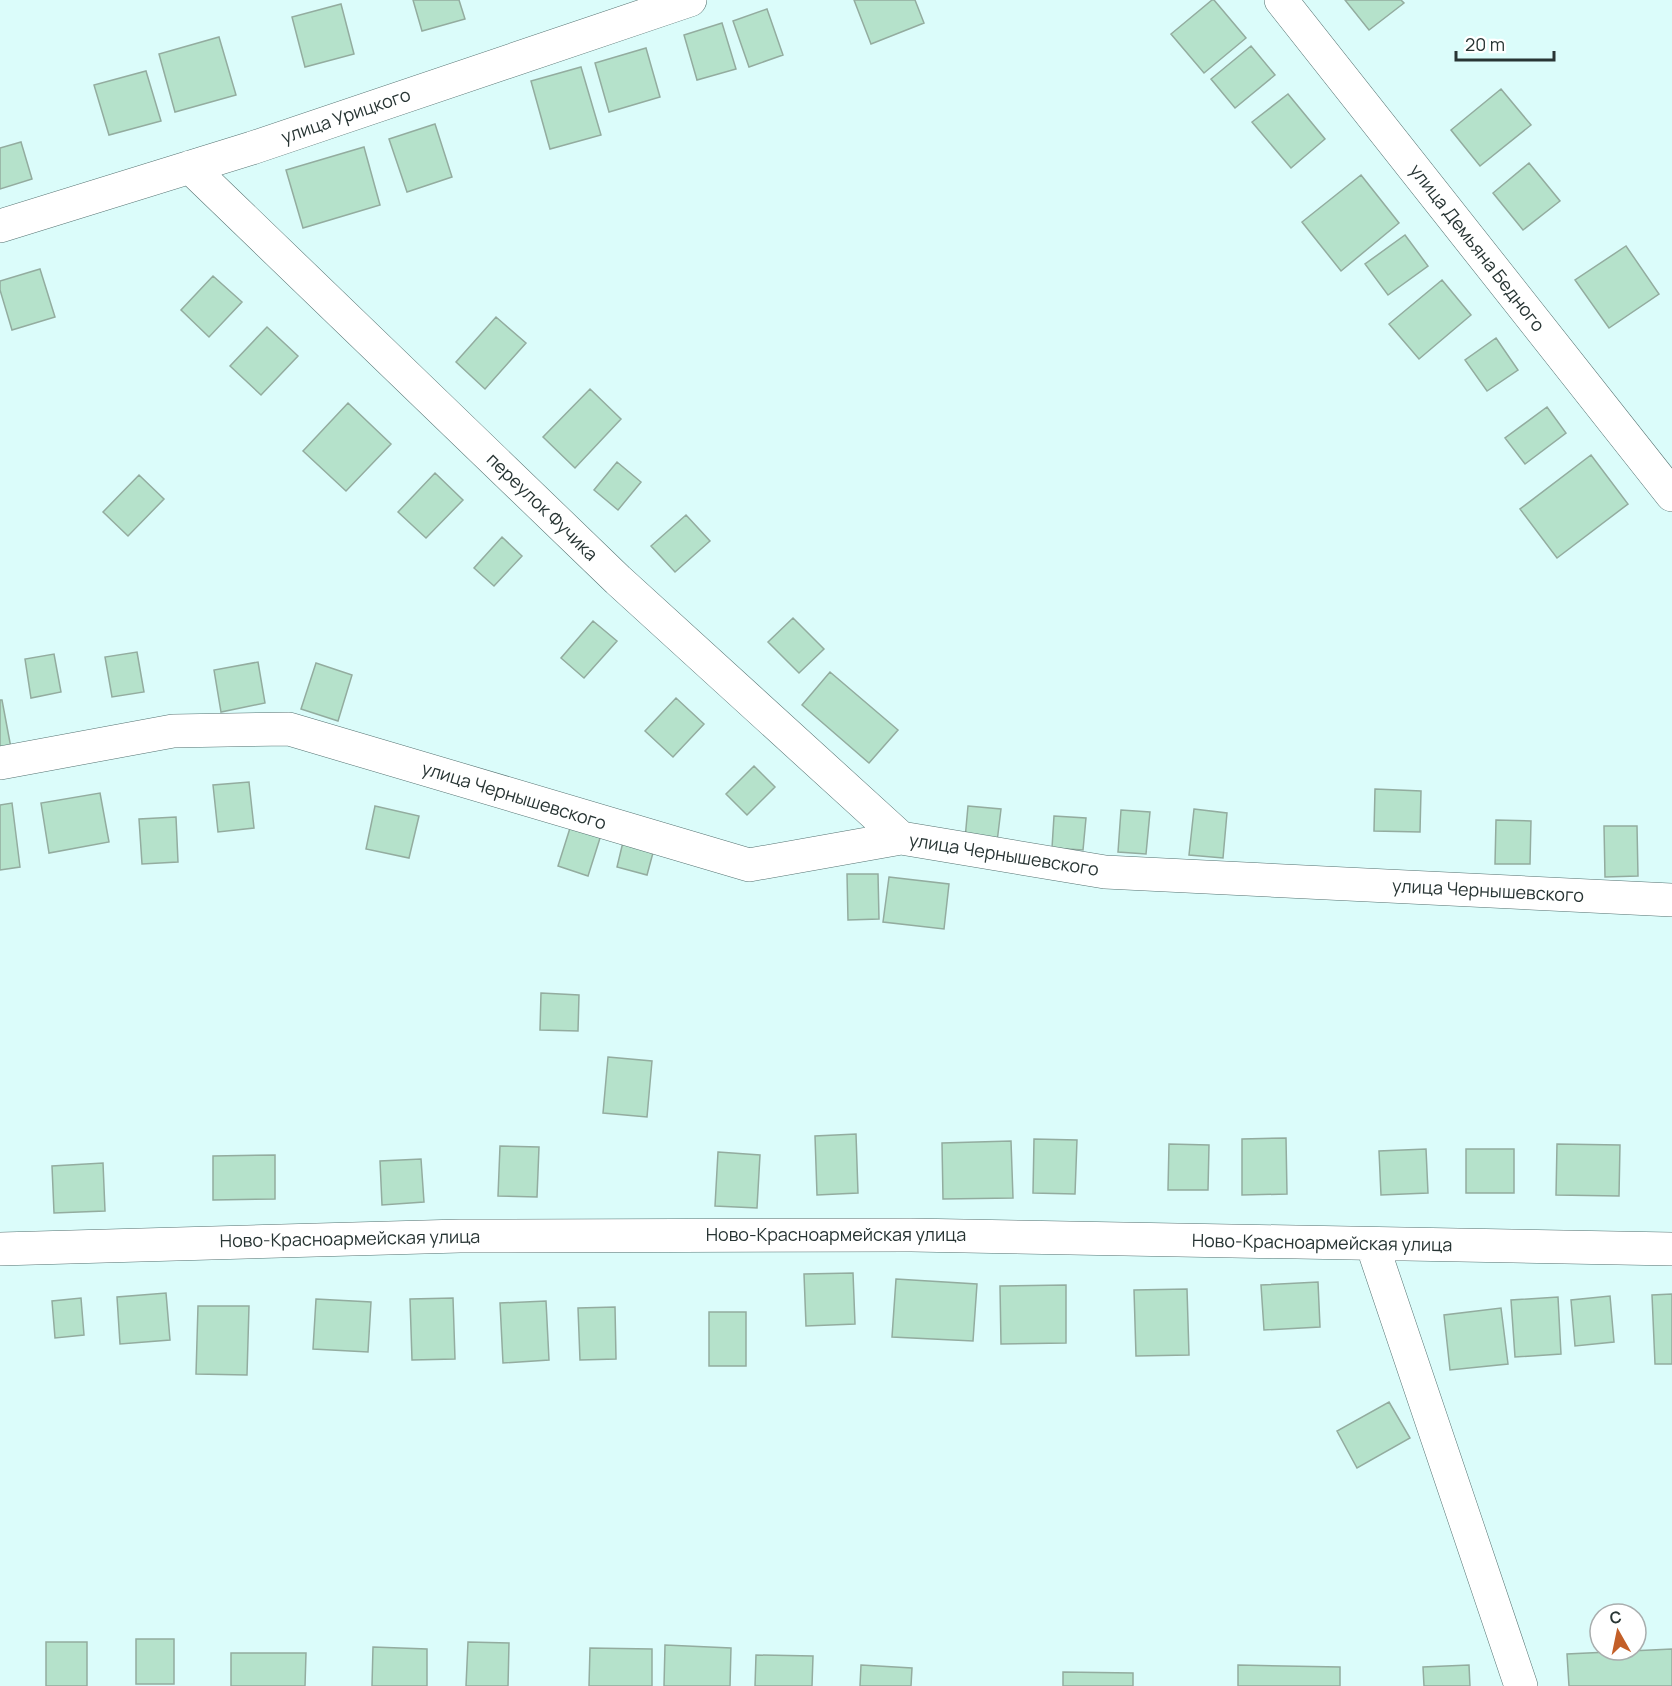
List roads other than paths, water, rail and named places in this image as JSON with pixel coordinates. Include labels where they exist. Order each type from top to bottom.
[{"type":"street","name":"улица Урицкого","points":[[0,226],[263,144],[690,0]]},
{"type":"street","name":"улица Демьяна Бедного","points":[[1281,0],[1672,495]]},
{"type":"street","name":"переулок Фучика","points":[[190,167],[618,580],[901,838]]},
{"type":"street","name":"улица Чернышевского","points":[[0,763],[173,731],[290,729],[749,865],[901,838],[1105,872],[1672,900]]},
{"type":"street","name":"Ново-Красноармейская улица","points":[[0,1249],[460,1236],[911,1235],[1672,1249]]},
{"type":"street","points":[[1372,1244],[1521,1686]]}]
